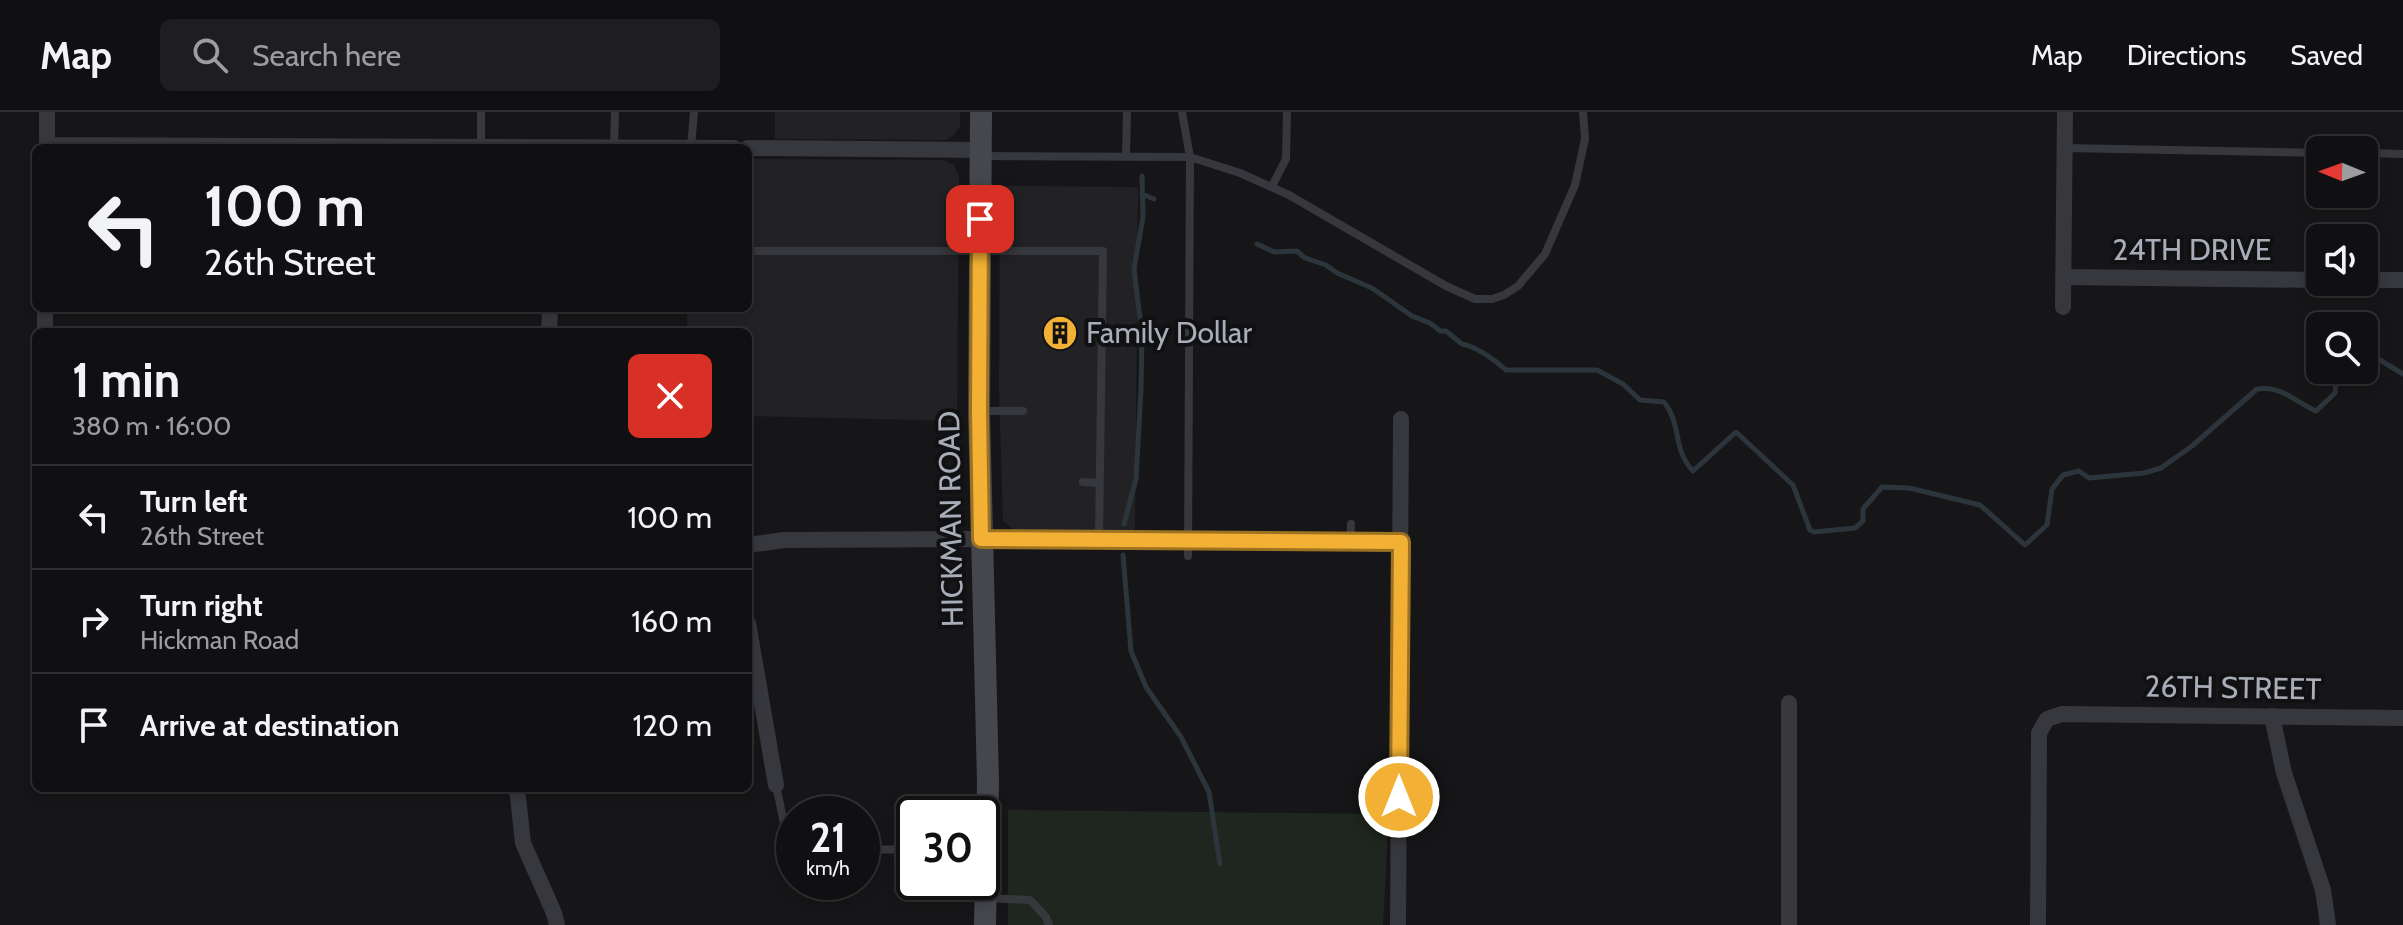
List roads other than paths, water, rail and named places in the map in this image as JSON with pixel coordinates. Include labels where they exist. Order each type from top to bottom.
[{"type":"main road","name":"HICKMAN ROAD","points":[[981,112],[979,411],[987,796]]},
{"type":"main road","name":"HICKMAN ROAD","points":[[985,925],[986,900]]},
{"type":"street","points":[[47,112],[47,144]]},
{"type":"street","points":[[2063,307],[2065,112]]},
{"type":"street","points":[[752,148],[980,153]]},
{"type":"street","name":"24TH DRIVE","points":[[2064,277],[2306,280]]},
{"type":"street","points":[[2378,280],[2403,280]]},
{"type":"street","points":[[1398,925],[1401,419]]},
{"type":"street","points":[[752,544],[784,540],[981,539],[1099,540],[1188,548],[1350,533],[1401,542]]},
{"type":"street","points":[[752,646],[776,785]]},
{"type":"street","points":[[1789,703],[1789,925]]},
{"type":"street","name":"26TH STREET","points":[[2038,925],[2039,733],[2047,719],[2062,714],[2403,718]]},
{"type":"street","points":[[2272,716],[2284,773],[2323,890],[2328,925]]},
{"type":"street","points":[[517,792],[523,843],[557,925]]},
{"type":"lane","points":[[481,112],[481,144]]},
{"type":"lane","points":[[614,144],[615,112]]},
{"type":"lane","points":[[691,144],[694,112]]},
{"type":"lane","points":[[1126,156],[1127,112]]},
{"type":"lane","points":[[1182,112],[1190,157],[1188,548]]},
{"type":"lane","points":[[1272,186],[1286,159],[1287,112]]},
{"type":"lane","points":[[980,153],[1190,157],[1272,186],[1446,286],[1475,299],[1492,299],[1518,286],[1545,254],[1575,185],[1585,139],[1583,112]]},
{"type":"lane","points":[[2065,148],[2306,153]]},
{"type":"lane","points":[[2378,153],[2403,154]]},
{"type":"lane","points":[[752,251],[1103,251],[1096,411],[1099,540]]},
{"type":"lane","points":[[979,411],[1023,411]]},
{"type":"lane","points":[[1083,482],[1099,483]]},
{"type":"lane","points":[[776,785],[778,796]]},
{"type":"lane","points":[[1000,899],[1030,900],[1046,917],[1049,925]]},
{"type":"waterway","points":[[1124,524],[1136,479],[1141,389],[1142,334],[1134,269],[1143,217],[1142,176]]},
{"type":"waterway","points":[[1142,194],[1154,199]]},
{"type":"waterway","points":[[1257,244],[1274,252],[1297,251],[1305,258],[1372,288],[1412,316],[1486,354],[1506,370],[1597,370],[1623,384],[1640,400],[1664,402],[1670,410],[1682,454],[1693,471],[1736,432],[1793,485],[1810,530],[1814,532],[1855,528],[1863,521],[1863,509],[1882,487],[1909,488],[1980,505],[2025,545],[2047,525],[2052,489],[2063,475],[2079,471],[2089,478],[2144,473],[2161,468],[2192,446],[2257,389],[2273,389],[2316,411],[2335,393],[2336,384]]},
{"type":"waterway","points":[[2378,359],[2403,374]]},
{"type":"waterway","points":[[1123,555],[1131,651],[1146,687],[1181,737],[1209,792],[1220,864]]},
{"type":"place","name":"Family Dollar","points":[[1060,333]]}]
